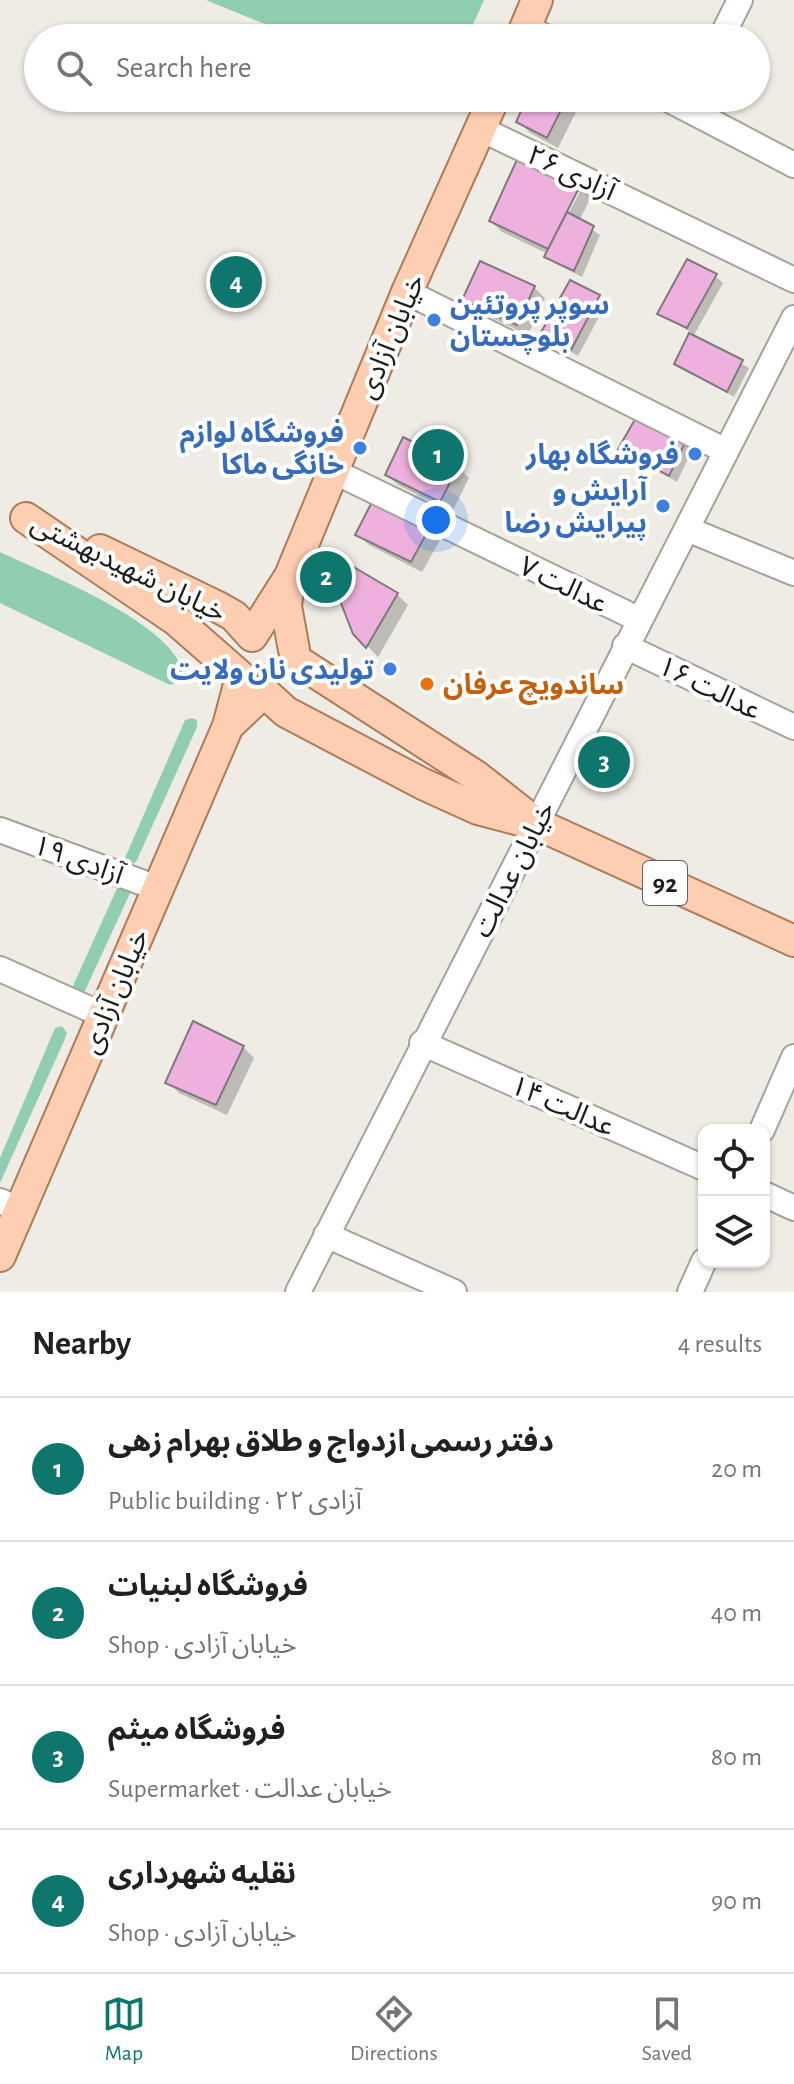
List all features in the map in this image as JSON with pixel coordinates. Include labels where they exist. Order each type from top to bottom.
[{"type":"main road","name":"خیابان آزادی","points":[[290,576],[407,292],[488,112]]},
{"type":"main road","points":[[13,511],[176,620],[295,718],[478,809],[537,824]]},
{"type":"main road","name":"خیابان شهیدبهشتی","points":[[13,511],[218,607],[234,616],[252,636]]},
{"type":"main road","points":[[290,576],[286,606],[295,655],[291,679],[284,686],[252,684],[237,669],[239,650],[252,636],[290,576]]},
{"type":"main road","points":[[252,636],[270,632],[280,636],[295,655]]},
{"type":"main road","name":"92","points":[[295,655],[476,776],[537,824],[794,941]]},
{"type":"main road","name":"خیابان آزادی","points":[[0,1256],[10,1206],[105,1016],[228,726],[252,684]]},
{"type":"street","points":[[728,24],[740,0]]},
{"type":"street","points":[[700,112],[794,165]]},
{"type":"street","name":"آزادی ۲۶","points":[[481,129],[794,280]]},
{"type":"street","points":[[407,292],[726,451]]},
{"type":"street","name":"خیابان عدالت","points":[[298,1292],[422,1043],[794,318]]},
{"type":"street","name":"عدالت ۷","points":[[333,471],[638,619]]},
{"type":"street","points":[[687,529],[794,573]]},
{"type":"street","name":"عدالت ۱۶","points":[[625,646],[794,727]]},
{"type":"street","name":"آزادی ۱۹","points":[[0,830],[157,888]]},
{"type":"street","points":[[0,969],[105,1016]]},
{"type":"street","name":"عدالت ۱۴","points":[[422,1043],[698,1165]]},
{"type":"street","points":[[765,1124],[794,1057]]},
{"type":"street","points":[[768,1196],[794,1208]]},
{"type":"street","points":[[326,1235],[454,1292]]},
{"type":"street","points":[[690,1292],[701,1268]]},
{"type":"green space","points":[[206,0],[484,0],[473,24],[265,24]]},
{"type":"green space","points":[[0,552],[78,588],[139,622],[163,641],[179,661],[183,681],[170,685],[0,603]]},
{"type":"green space","points":[[185,720],[197,720],[197,727],[136,862],[130,865],[125,858]]},
{"type":"green space","points":[[119,884],[131,891],[83,995],[72,988]]},
{"type":"green space","points":[[62,1026],[67,1033],[64,1041],[0,1183],[0,1158],[55,1028]]},
{"type":"building","points":[[521,112],[560,112],[547,138],[516,122]]},
{"type":"building","points":[[520,153],[582,182],[548,249],[489,221]]},
{"type":"building","points":[[567,212],[594,226],[574,271],[544,257]]},
{"type":"building","points":[[687,259],[717,274],[687,328],[657,314]]},
{"type":"building","points":[[480,261],[535,286],[517,325],[462,300]]},
{"type":"building","points":[[570,280],[600,295],[571,350],[540,334]]},
{"type":"building","points":[[689,333],[743,360],[727,392],[674,364]]},
{"type":"building","points":[[638,414],[686,441],[669,476],[618,449]]},
{"type":"building","points":[[403,437],[459,465],[440,502],[385,475]]},
{"type":"building","points":[[374,498],[430,527],[411,562],[355,535]]},
{"type":"building","points":[[345,562],[398,593],[366,648],[353,634],[339,598]]},
{"type":"building","points":[[193,1021],[244,1046],[216,1105],[165,1083]]},
{"type":"place","name":"نقلیه شهرداری","points":[[236,282]]},
{"type":"place","name":"سوپر پروتئین بلوچستان","points":[[434,320]]},
{"type":"place","name":"فروشگاه لوازم خانگی ماکا","points":[[360,448]]},
{"type":"place","name":"فروشگاه بهار","points":[[695,454]]},
{"type":"place","name":"دفتر رسمی ازدواج و طلاق بهرام زهی","points":[[438,455]]},
{"type":"place","name":"آرایش و پیرایش رضا","points":[[663,506]]},
{"type":"place","name":"فروشگاه لبنیات","points":[[326,577]]},
{"type":"place","name":"تولیدی نان ولایت","points":[[390,669]]},
{"type":"place","name":"ساندویچ عرفان","points":[[427,684]]},
{"type":"place","name":"فروشگاه میثم","points":[[604,762]]}]
